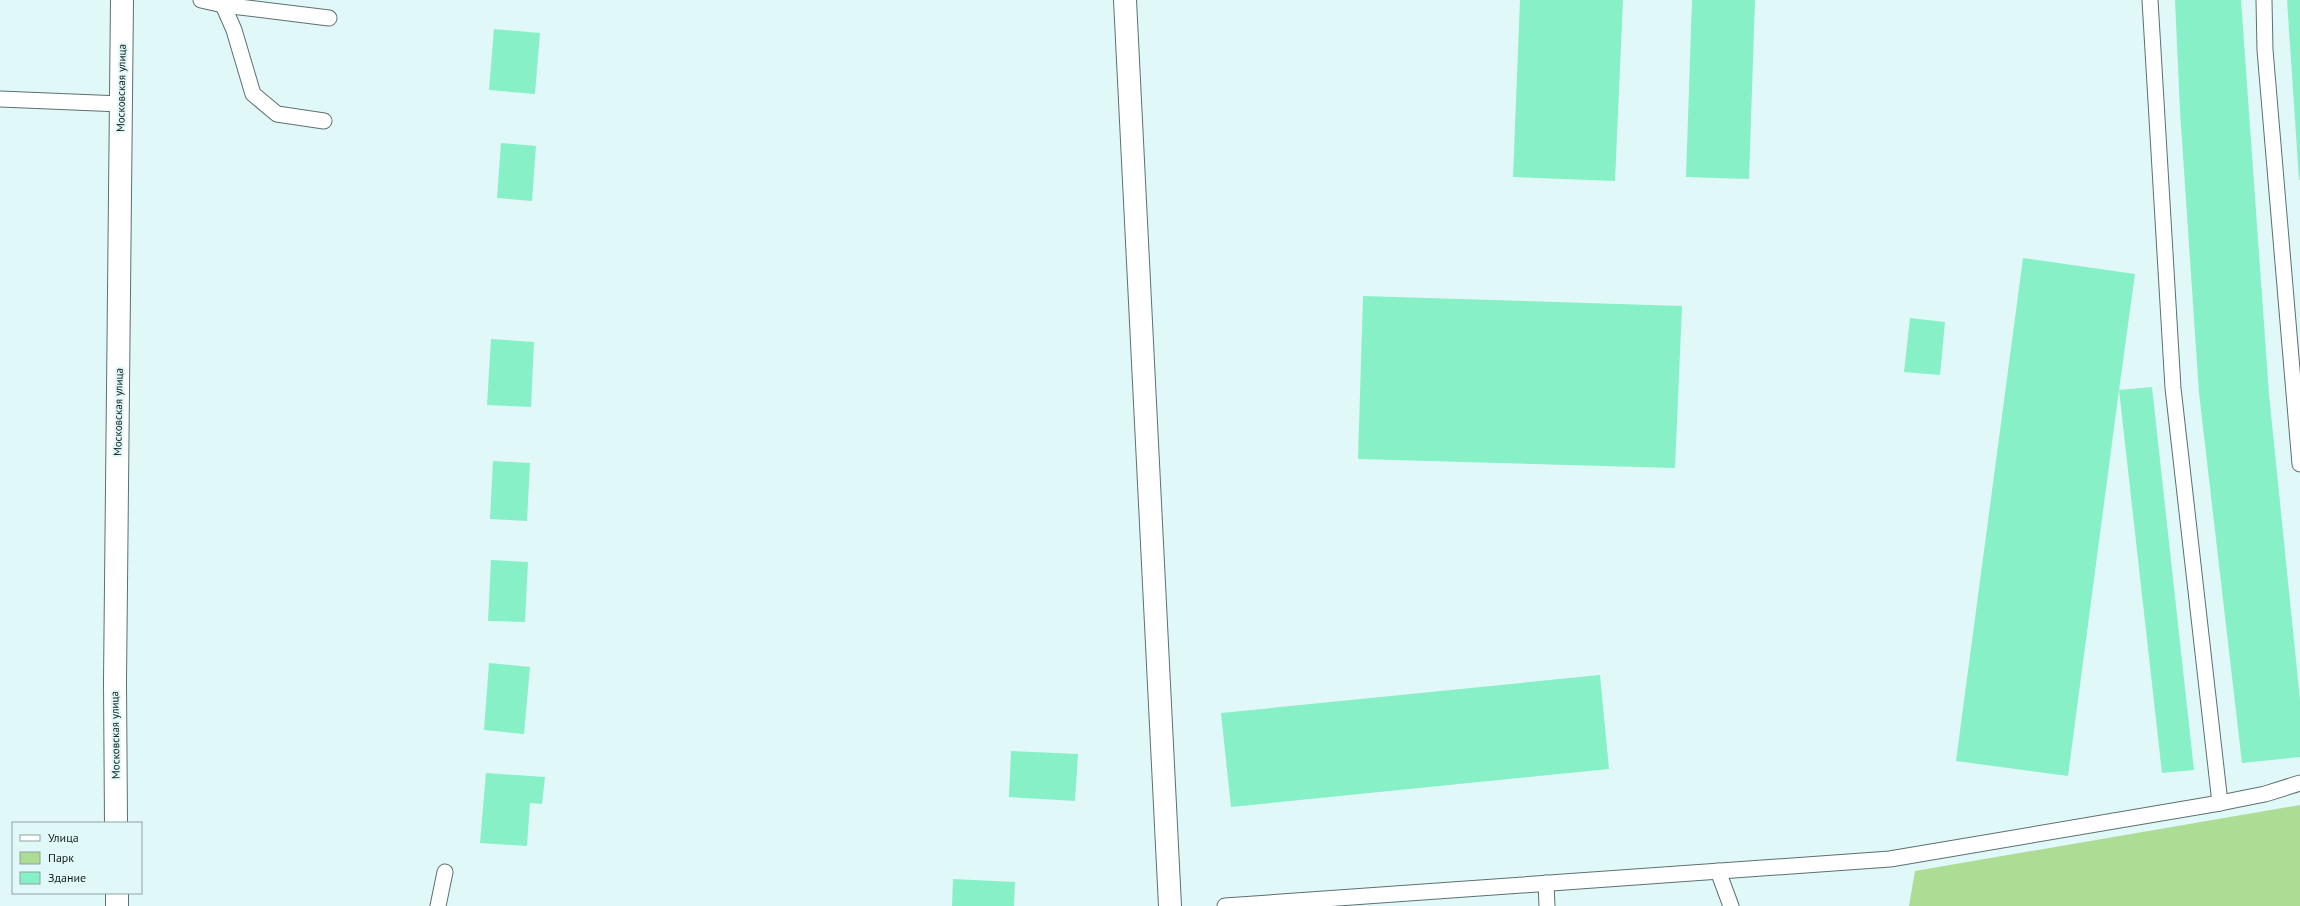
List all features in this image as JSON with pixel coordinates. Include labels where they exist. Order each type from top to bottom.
[{"type":"street","name":"Московская улица","points":[[116,822],[115,674],[122,0]]},
{"type":"street","points":[[1125,0],[1170,906]]},
{"type":"street","points":[[117,894],[117,906]]},
{"type":"lane","points":[[201,0],[223,5],[257,4],[329,18]]},
{"type":"lane","points":[[2150,0],[2173,388],[2220,803]]},
{"type":"lane","points":[[2264,0],[2266,58],[2300,464]]},
{"type":"lane","points":[[223,5],[234,30],[253,94],[277,114],[324,121]]},
{"type":"lane","points":[[0,99],[121,104]]},
{"type":"lane","points":[[1225,906],[1890,858],[2220,803],[2265,794],[2300,783]]},
{"type":"lane","points":[[1718,871],[1731,906]]},
{"type":"lane","points":[[438,906],[445,872]]},
{"type":"lane","points":[[1546,883],[1547,906]]},
{"type":"green space","points":[[2300,805],[2300,906],[1909,906],[1915,871]]},
{"type":"building","points":[[1520,0],[1623,0],[1615,181],[1513,177]]},
{"type":"building","points":[[1692,0],[1755,0],[1749,179],[1686,177]]},
{"type":"building","points":[[2175,0],[2241,0],[2269,394],[2300,700],[2300,757],[2242,763],[2199,393],[2180,111]]},
{"type":"building","points":[[2287,0],[2300,0],[2300,180],[2299,180]]},
{"type":"building","points":[[494,29],[540,33],[535,94],[489,90]]},
{"type":"building","points":[[501,143],[536,146],[532,201],[497,198]]},
{"type":"building","points":[[2023,258],[2135,274],[2068,776],[1956,761]]},
{"type":"building","points":[[1363,296],[1682,306],[1675,468],[1358,459]]},
{"type":"building","points":[[1910,318],[1945,322],[1940,375],[1904,372]]},
{"type":"building","points":[[491,339],[534,342],[531,407],[487,405]]},
{"type":"building","points":[[2152,387],[2194,770],[2162,773],[2119,390]]},
{"type":"building","points":[[493,461],[530,463],[527,521],[490,519]]},
{"type":"building","points":[[491,560],[528,562],[525,622],[488,621]]},
{"type":"building","points":[[489,663],[530,667],[524,734],[484,730]]},
{"type":"building","points":[[1600,675],[1609,769],[1231,807],[1221,713]]},
{"type":"building","points":[[1011,751],[1078,754],[1075,801],[1009,797]]},
{"type":"building","points":[[486,773],[545,777],[542,804],[530,803],[527,846],[480,843]]},
{"type":"building","points":[[953,879],[1015,882],[1014,906],[952,906]]}]
